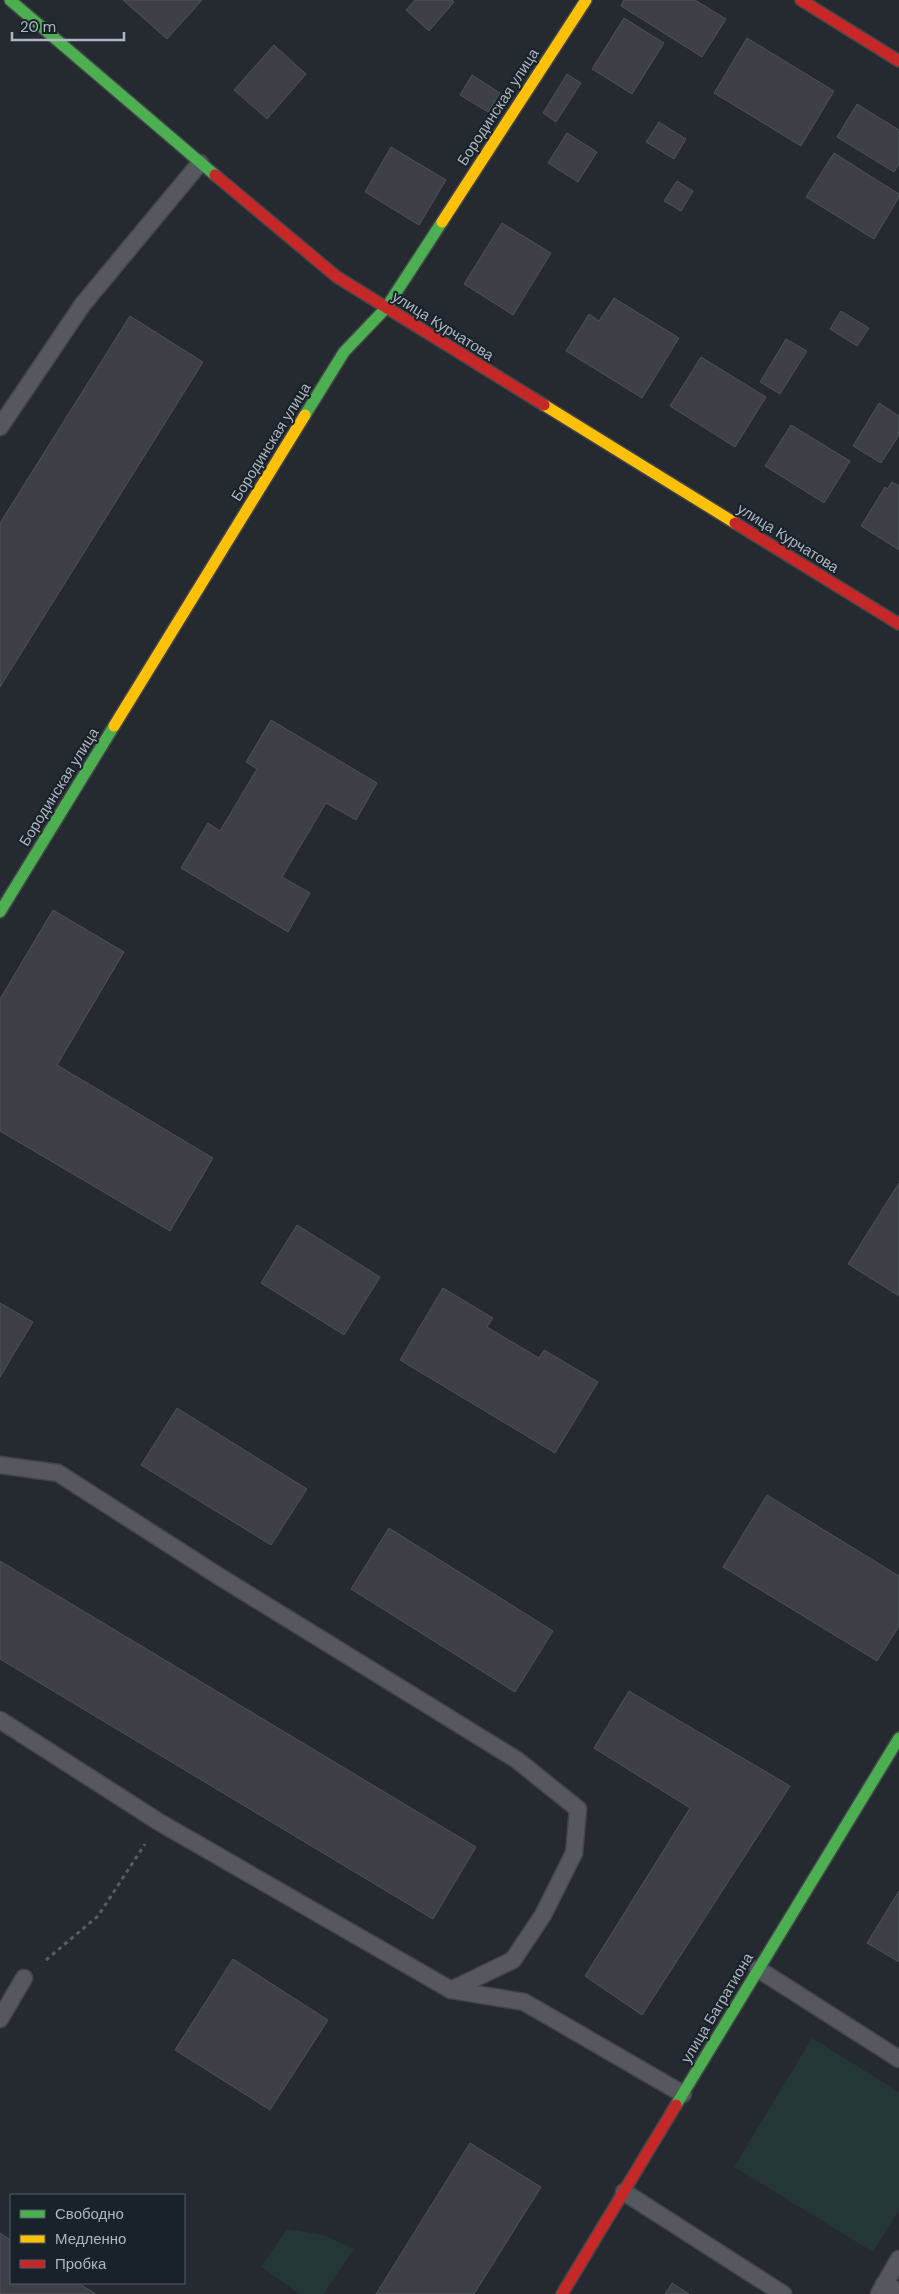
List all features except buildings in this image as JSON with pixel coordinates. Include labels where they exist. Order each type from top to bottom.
[{"type":"street","name":"улица Курчатова","points":[[10,0],[200,163],[337,276],[899,624]]},
{"type":"street","name":"Бородинская улица","points":[[0,912],[344,352],[386,308],[586,0]]},
{"type":"street","points":[[801,0],[899,61]]},
{"type":"street","name":"улица Багратиона","points":[[562,2294],[899,1738]]},
{"type":"lane","points":[[3,416],[83,304],[200,163]]},
{"type":"lane","points":[[0,1465],[58,1473],[217,1575],[517,1760],[578,1809],[574,1853],[543,1915],[513,1960],[451,1990]]},
{"type":"lane","points":[[0,1720],[159,1822],[451,1990],[524,2002],[683,2094]]},
{"type":"lane","points":[[758,1969],[899,2059]]},
{"type":"lane","points":[[0,2019],[24,1978]]},
{"type":"lane","points":[[624,2192],[782,2294]]},
{"type":"lane","points":[[899,2259],[882,2289],[899,2292]]},
{"type":"path","points":[[24,1978],[98,1916],[159,1822]]},
{"type":"shaded area","points":[[812,2038],[899,2092],[899,2210],[873,2252],[734,2167]]},
{"type":"shaded area","points":[[287,2229],[324,2235],[354,2249],[323,2294],[300,2294],[261,2267]]},
{"type":"traffic: fast","points":[[10,0],[215,175]]},
{"type":"traffic: fast","points":[[305,415],[344,352],[386,308],[442,222]]},
{"type":"traffic: fast","points":[[0,912],[114,726]]},
{"type":"traffic: fast","points":[[676,2105],[899,1738]]},
{"type":"traffic: slow","points":[[442,222],[586,0]]},
{"type":"traffic: slow","points":[[544,405],[735,523]]},
{"type":"traffic: slow","points":[[114,726],[305,415]]},
{"type":"traffic: jam","points":[[801,0],[899,61]]},
{"type":"traffic: jam","points":[[215,175],[337,277],[544,405]]},
{"type":"traffic: jam","points":[[735,523],[899,624]]},
{"type":"traffic: jam","points":[[562,2294],[676,2105]]}]
